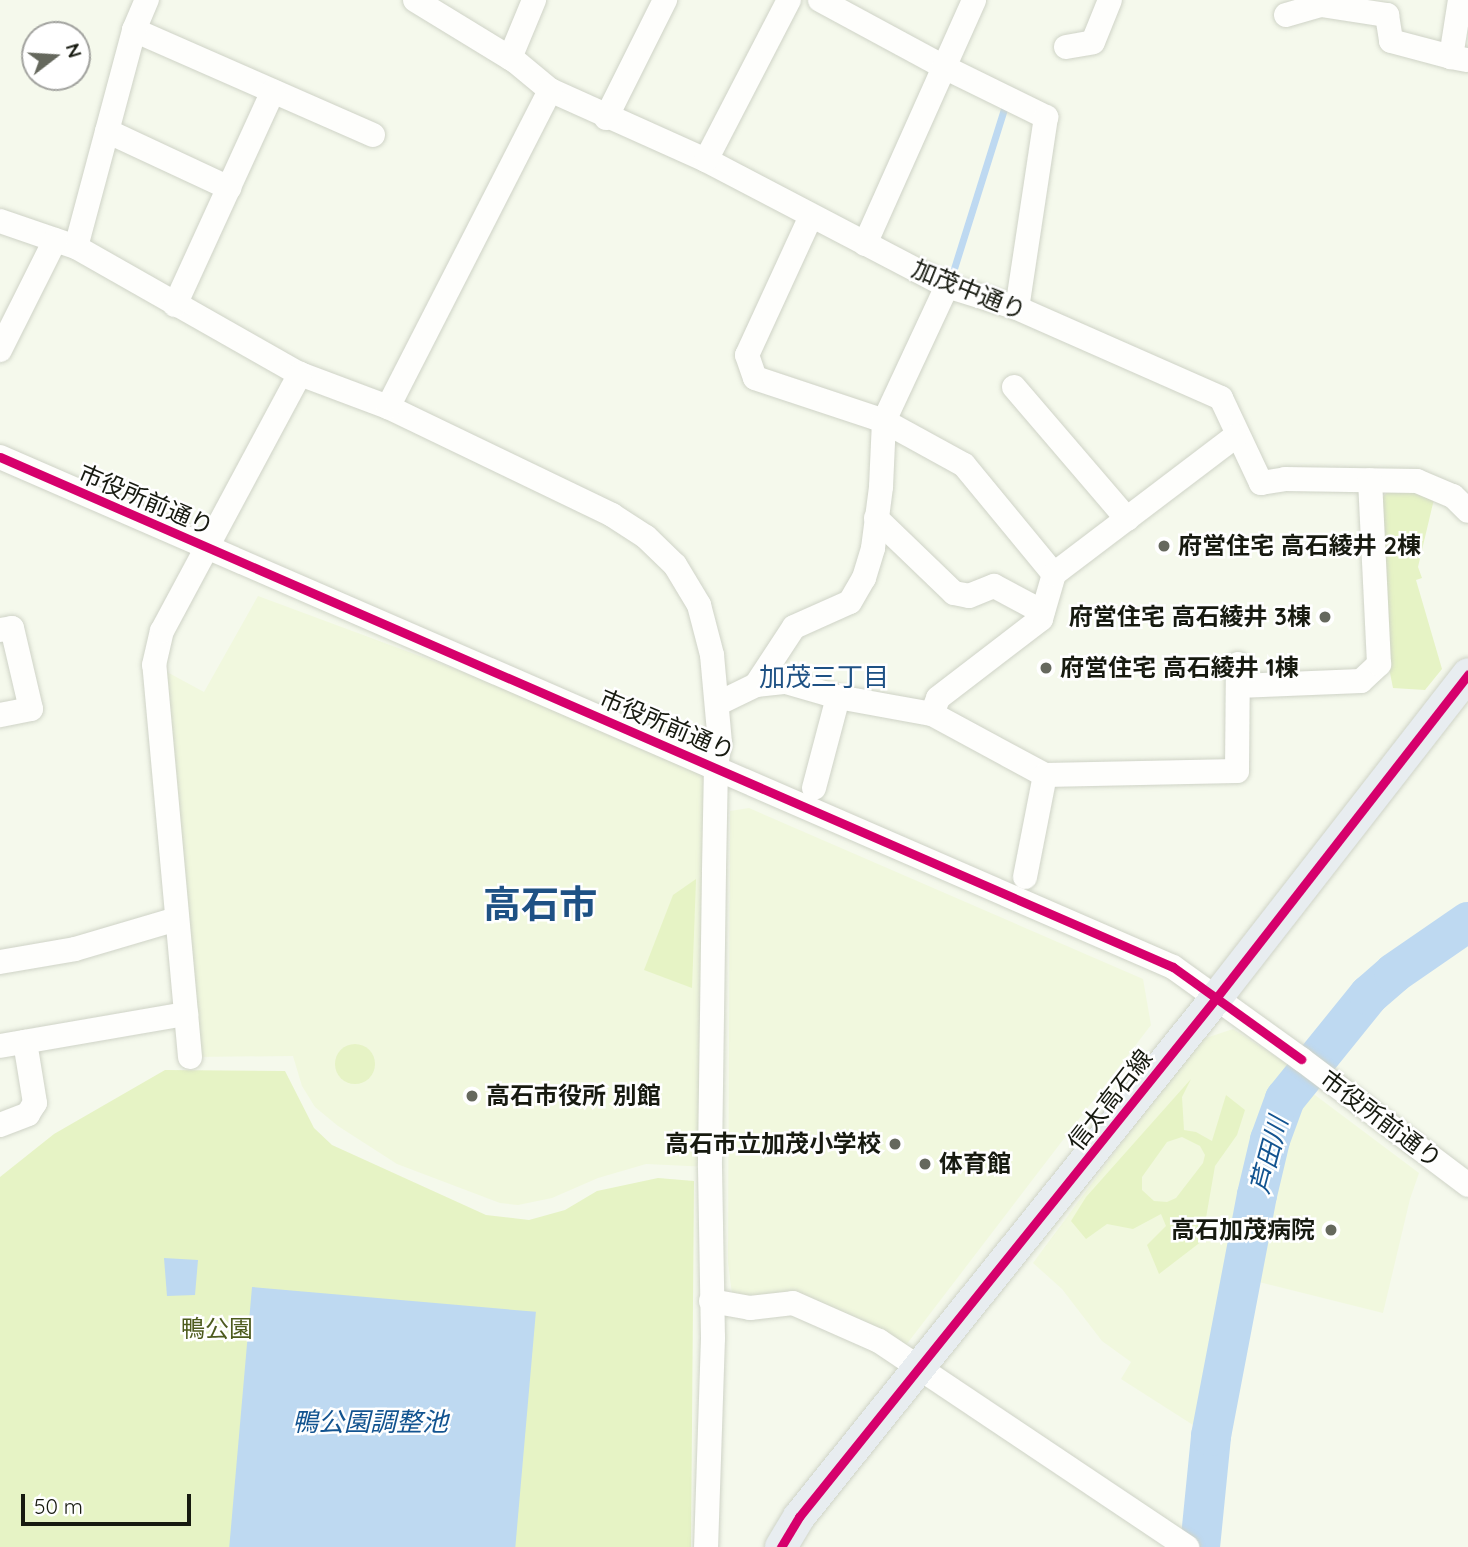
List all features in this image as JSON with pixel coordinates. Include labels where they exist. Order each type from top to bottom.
[{"type":"main road","name":"信太高石線","points":[[781,1547],[799,1517],[920,1370],[1217,997],[1468,674]]},
{"type":"street","points":[[0,350],[65,243],[107,131],[134,30],[146,0]]},
{"type":"street","name":"加茂中通り","points":[[415,0],[510,58],[550,90],[606,118],[706,160],[947,286],[1017,308],[1221,398],[1236,436],[1261,483],[1286,480],[1417,481],[1453,496],[1468,512]]},
{"type":"street","points":[[510,58],[534,0]]},
{"type":"street","points":[[606,118],[666,0]]},
{"type":"street","points":[[706,160],[789,0]]},
{"type":"street","points":[[820,0],[944,67],[1046,117],[1017,308]]},
{"type":"street","points":[[865,244],[974,0]]},
{"type":"street","points":[[1066,47],[1093,43],[1110,0]]},
{"type":"street","points":[[1286,15],[1321,5],[1387,15],[1391,41],[1460,59],[1460,0]]},
{"type":"street","points":[[134,30],[373,135]]},
{"type":"street","points":[[388,407],[550,90]]},
{"type":"street","points":[[175,305],[273,91]]},
{"type":"street","points":[[107,131],[229,188]]},
{"type":"street","points":[[811,216],[747,355],[755,378],[884,421],[964,465],[1054,574]]},
{"type":"street","points":[[0,221],[65,243],[300,374],[388,407],[612,516],[646,537],[675,565],[699,605],[712,655],[720,743],[716,766],[712,1435],[706,1547]]},
{"type":"street","points":[[756,685],[794,627],[850,602],[864,578],[876,518],[884,421],[947,286]]},
{"type":"street","points":[[190,1057],[154,665],[163,631],[300,374]]},
{"type":"street","points":[[1013,387],[1126,519]]},
{"type":"street","points":[[932,714],[938,698],[1041,620],[1054,574],[1236,436]]},
{"type":"street","name":"市役所前通り","points":[[0,457],[474,666],[716,766],[1173,967],[1468,1185]]},
{"type":"street","points":[[718,704],[756,685],[786,682],[838,697],[932,714],[1045,775],[1237,771],[1238,675],[1361,681],[1378,664],[1370,480]]},
{"type":"street","points":[[876,518],[954,593],[969,596],[995,586],[1043,612]]},
{"type":"street","points":[[0,630],[12,628],[31,709],[0,715]]},
{"type":"street","points":[[814,788],[838,697]]},
{"type":"street","points":[[1025,877],[1045,775]]},
{"type":"street","points":[[0,962],[75,949],[177,919]]},
{"type":"street","points":[[0,1046],[187,1014]]},
{"type":"street","points":[[0,1125],[28,1114],[35,1103],[25,1042]]},
{"type":"street","points":[[711,1301],[750,1308],[793,1303],[879,1341],[1186,1546]]},
{"type":"shaded area","points":[[258,596],[716,766],[710,1167],[646,1164],[598,1178],[552,1198],[518,1205],[500,1203],[397,1164],[338,1126],[315,1107],[302,1086],[293,1056],[190,1057],[154,665],[204,692]]},
{"type":"shaded area","name":"高石市立加茂小学校","points":[[749,808],[1143,979],[1151,1025],[903,1349],[732,1294],[728,1262],[730,811]]},
{"type":"shaded area","points":[[1233,1029],[1287,1064],[1269,1101],[1251,1155],[1239,1205],[1204,1432],[1121,1379],[1131,1362],[1102,1341],[1062,1289],[1033,1263],[1197,1041]]},
{"type":"shaded area","name":"高石加茂病院","points":[[1311,1092],[1419,1173],[1410,1199],[1383,1313],[1251,1280],[1275,1148]]},
{"type":"green space","points":[[1401,485],[1434,499],[1418,567],[1422,578],[1416,580],[1442,669],[1425,690],[1393,688],[1386,653],[1380,500],[1392,487]]},
{"type":"green space","points":[[696,879],[692,988],[644,970],[673,895]]},
{"type":"green space","points":[[355,1044],[369,1050],[375,1064],[369,1078],[355,1084],[341,1078],[335,1064],[341,1050]]},
{"type":"green space","name":"鴨公園","points":[[165,1070],[285,1071],[314,1128],[332,1145],[486,1215],[529,1220],[565,1210],[597,1191],[658,1178],[694,1181],[691,1547],[0,1547],[0,1177],[54,1134]]},
{"type":"green space","points":[[1191,1079],[1182,1097],[1184,1130],[1196,1132],[1212,1141],[1226,1095],[1245,1110],[1237,1135],[1215,1166],[1202,1241],[1159,1274],[1147,1245],[1166,1226],[1161,1214],[1133,1229],[1107,1224],[1086,1239],[1071,1221],[1086,1197]],"holes":[[[1182,1137],[1200,1146],[1205,1155],[1203,1163],[1176,1198],[1167,1202],[1154,1201],[1142,1190],[1142,1177],[1167,1142]]]},
{"type":"water","points":[[164,1258],[198,1260],[195,1295],[167,1296]]},
{"type":"water","name":"鴨公園調整池","points":[[252,1287],[536,1312],[515,1547],[229,1547]]},
{"type":"waterway","points":[[951,278],[1004,109]]},
{"type":"waterway","name":"芦田川","points":[[1200,1547],[1211,1436],[1257,1195],[1270,1140],[1285,1099],[1369,995],[1394,973],[1468,922]]},
{"type":"cycle path","points":[[0,457],[1173,967],[1301,1059]]},
{"type":"cycle path","points":[[781,1547],[799,1517],[1217,997],[1468,674]]},
{"type":"place","name":"府営住宅 高石綾井 2棟","points":[[1164,546]]},
{"type":"place","name":"府営住宅 高石綾井 3棟","points":[[1325,617]]},
{"type":"place","name":"府営住宅 高石綾井 1棟","points":[[1046,668]]},
{"type":"place","name":"高石市役所 別館","points":[[472,1096]]},
{"type":"place","name":"高石市立加茂小学校","points":[[895,1144]]},
{"type":"place","name":"体育館","points":[[925,1164]]},
{"type":"place","name":"高石加茂病院","points":[[1331,1230]]},
{"type":"district","name":"加茂三丁目","points":[[824,677]]},
{"type":"district","name":"高石市","points":[[540,905]]}]
